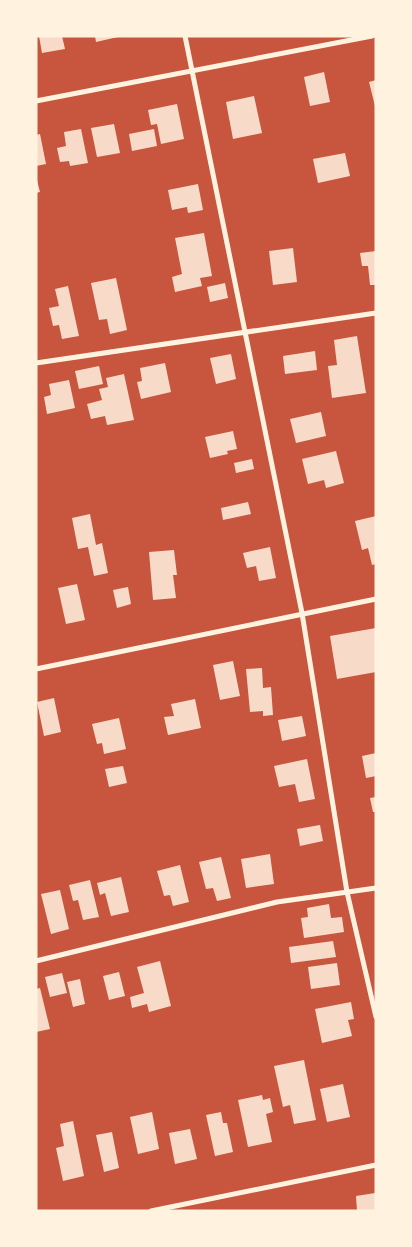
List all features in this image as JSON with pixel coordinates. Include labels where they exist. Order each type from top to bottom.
[{"type":"street","points":[[185,36],[302,613],[347,892],[376,1017]]},
{"type":"street","points":[[36,100],[372,36]]},
{"type":"street","points":[[36,363],[376,313]]},
{"type":"street","points":[[36,669],[376,599]]},
{"type":"street","points":[[36,961],[277,902],[376,888]]},
{"type":"street","points":[[151,1211],[376,1165]]},
{"type":"building","points":[[39,36],[62,36],[65,49],[42,53]]},
{"type":"building","points":[[95,36],[118,36],[118,37],[96,42]]},
{"type":"building","points":[[324,72],[330,102],[310,106],[304,77]]},
{"type":"building","points":[[376,80],[376,106],[375,106],[369,82]]},
{"type":"building","points":[[254,96],[262,133],[233,139],[226,102]]},
{"type":"building","points":[[177,104],[184,139],[161,144],[157,124],[151,125],[148,110]]},
{"type":"building","points":[[114,124],[120,153],[97,157],[91,128]]},
{"type":"building","points":[[81,129],[88,163],[70,166],[69,161],[60,162],[57,148],[66,146],[64,132]]},
{"type":"building","points":[[154,129],[157,146],[132,151],[129,134]]},
{"type":"building","points":[[40,134],[46,164],[36,166],[36,135]]},
{"type":"building","points":[[345,153],[350,176],[318,183],[313,159]]},
{"type":"building","points":[[36,176],[40,192],[36,193]]},
{"type":"building","points":[[198,184],[203,210],[188,213],[187,207],[172,210],[168,190]]},
{"type":"building","points":[[204,233],[212,276],[200,278],[202,286],[175,292],[172,277],[182,274],[175,238]]},
{"type":"building","points":[[293,248],[297,282],[273,285],[269,251]]},
{"type":"building","points":[[376,251],[376,285],[370,285],[368,266],[362,266],[360,253]]},
{"type":"building","points":[[116,278],[127,330],[110,334],[107,319],[99,320],[91,283]]},
{"type":"building","points":[[225,283],[228,298],[210,302],[207,287]]},
{"type":"building","points":[[68,286],[79,336],[62,339],[59,325],[53,326],[49,308],[59,306],[55,289]]},
{"type":"building","points":[[357,336],[366,393],[332,398],[328,366],[337,365],[334,340]]},
{"type":"building","points":[[315,351],[317,370],[285,374],[283,356]]},
{"type":"building","points":[[231,354],[236,379],[216,384],[210,358]]},
{"type":"building","points":[[165,363],[171,392],[141,399],[137,382],[142,381],[140,368]]},
{"type":"building","points":[[99,366],[103,384],[79,389],[75,371]]},
{"type":"building","points":[[124,374],[134,420],[107,425],[105,416],[91,419],[87,404],[102,400],[99,389],[108,387],[106,378]]},
{"type":"building","points":[[69,380],[75,408],[47,414],[44,397],[51,395],[49,384]]},
{"type":"building","points":[[321,412],[326,436],[296,443],[290,419]]},
{"type":"building","points":[[233,431],[237,449],[227,451],[228,454],[210,458],[205,437]]},
{"type":"building","points":[[336,451],[344,483],[326,488],[324,480],[308,484],[302,459]]},
{"type":"building","points":[[252,459],[254,469],[236,473],[234,463]]},
{"type":"building","points":[[248,502],[251,514],[223,520],[221,508]]},
{"type":"building","points":[[90,514],[96,545],[102,543],[108,573],[94,576],[88,547],[78,549],[72,518]]},
{"type":"building","points":[[376,516],[376,564],[372,565],[368,548],[362,550],[355,521]]},
{"type":"building","points":[[270,547],[276,578],[259,581],[256,566],[247,568],[243,553]]},
{"type":"building","points":[[174,550],[177,575],[173,575],[176,598],[153,600],[149,552]]},
{"type":"building","points":[[77,584],[85,620],[66,624],[58,588]]},
{"type":"building","points":[[128,587],[131,604],[117,608],[113,590]]},
{"type":"building","points":[[376,628],[376,672],[337,679],[330,636]]},
{"type":"building","points":[[233,661],[240,696],[220,700],[213,665]]},
{"type":"building","points":[[262,668],[263,688],[271,687],[273,715],[263,716],[263,711],[250,712],[246,669]]},
{"type":"building","points":[[54,698],[61,732],[44,736],[37,702]]},
{"type":"building","points":[[195,699],[201,728],[168,735],[164,717],[174,716],[171,704]]},
{"type":"building","points":[[302,716],[306,736],[282,741],[278,720]]},
{"type":"building","points":[[119,718],[126,749],[104,754],[102,743],[97,744],[92,724]]},
{"type":"building","points":[[376,753],[376,776],[366,778],[362,756]]},
{"type":"building","points":[[307,759],[315,799],[299,802],[295,784],[279,787],[274,766]]},
{"type":"building","points":[[123,766],[127,783],[109,787],[105,769]]},
{"type":"building","points":[[376,797],[376,812],[373,812],[370,798]]},
{"type":"building","points":[[320,825],[323,841],[300,846],[297,829]]},
{"type":"building","points":[[270,854],[274,884],[246,888],[241,859]]},
{"type":"building","points":[[221,857],[231,898],[217,901],[213,888],[206,889],[199,862]]},
{"type":"building","points":[[180,865],[189,902],[173,906],[170,895],[164,896],[157,871]]},
{"type":"building","points":[[121,877],[129,912],[111,916],[105,893],[100,895],[97,883]]},
{"type":"building","points":[[90,880],[99,917],[83,920],[78,900],[73,901],[69,885]]},
{"type":"building","points":[[60,890],[69,929],[51,934],[41,894]]},
{"type":"building","points":[[329,904],[331,918],[342,917],[344,932],[304,938],[301,918],[308,917],[307,908]]},
{"type":"building","points":[[333,941],[336,957],[291,963],[289,947]]},
{"type":"building","points":[[160,961],[171,1006],[149,1012],[147,1004],[132,1008],[130,997],[144,993],[137,967]]},
{"type":"building","points":[[337,963],[340,985],[311,989],[308,967]]},
{"type":"building","points":[[119,972],[125,996],[109,1000],[103,976]]},
{"type":"building","points":[[62,973],[67,993],[50,997],[45,977]]},
{"type":"building","points":[[80,979],[85,1004],[73,1007],[67,982]]},
{"type":"building","points":[[40,988],[50,1029],[36,1032],[36,989]]},
{"type":"building","points":[[351,1002],[354,1019],[348,1020],[352,1036],[322,1043],[315,1009]]},
{"type":"building","points":[[304,1060],[316,1120],[294,1124],[290,1105],[283,1107],[274,1066]]},
{"type":"building","points":[[343,1084],[350,1117],[327,1122],[320,1089]]},
{"type":"building","points":[[262,1095],[263,1100],[270,1098],[273,1112],[266,1114],[272,1142],[248,1147],[238,1100]]},
{"type":"building","points":[[152,1112],[159,1149],[138,1154],[130,1117]]},
{"type":"building","points":[[221,1112],[223,1123],[227,1123],[233,1152],[215,1156],[206,1115]]},
{"type":"building","points":[[73,1121],[84,1176],[63,1181],[56,1148],[64,1146],[60,1124]]},
{"type":"building","points":[[190,1129],[197,1159],[175,1164],[169,1133]]},
{"type":"building","points":[[112,1132],[119,1168],[104,1172],[96,1135]]},
{"type":"building","points":[[375,1193],[376,1211],[357,1211],[356,1196]]}]
